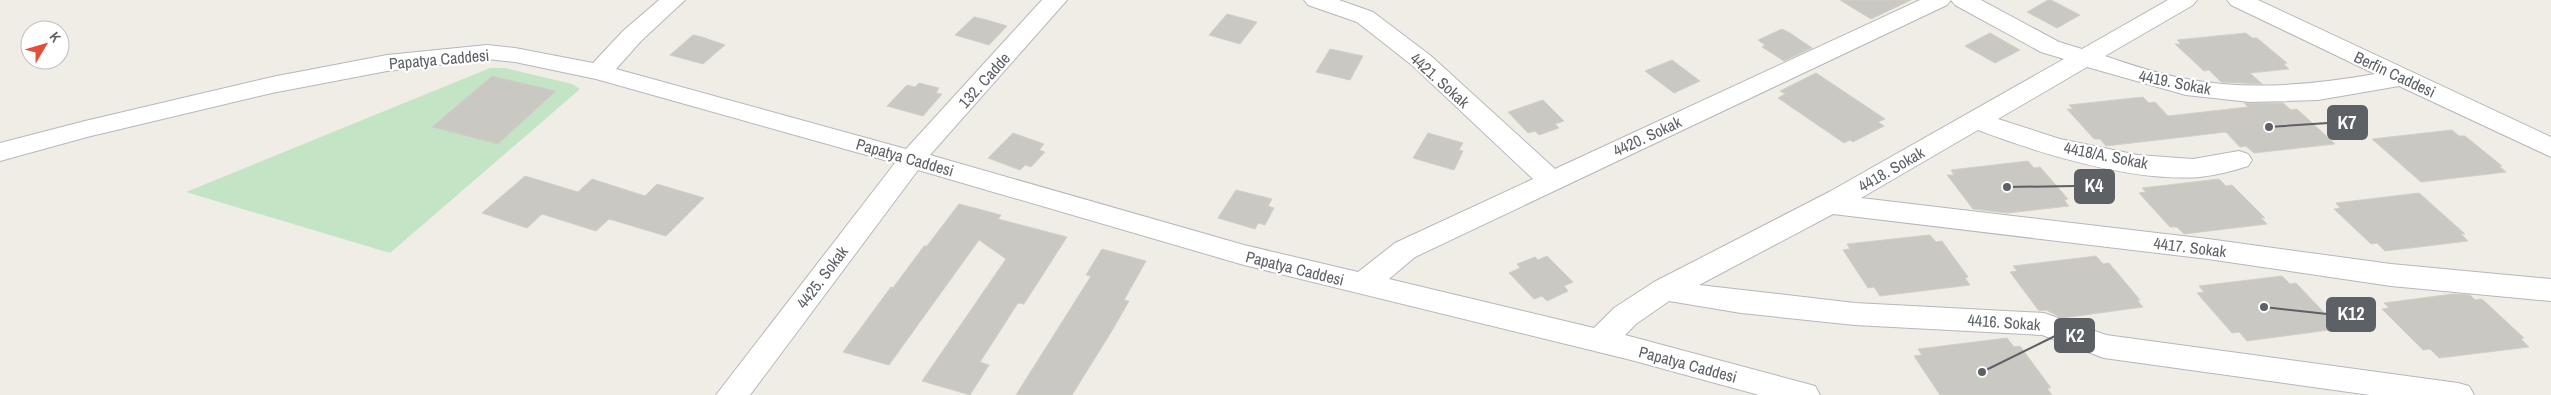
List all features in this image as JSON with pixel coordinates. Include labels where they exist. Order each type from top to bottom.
[{"type":"street","points":[[599,72],[632,36],[672,0]]},
{"type":"street","name":"132. Cadde","points":[[912,159],[1055,0]]},
{"type":"street","name":"4421. Sokak","points":[[1316,0],[1365,17],[1422,61],[1551,180]]},
{"type":"street","name":"4420. Sokak","points":[[1363,284],[1405,250],[1938,0]]},
{"type":"street","name":"4419. Sokak","points":[[1963,0],[2050,47],[2186,87],[2250,94],[2318,92],[2403,78]]},
{"type":"street","name":"4418. Sokak","points":[[1600,341],[1625,316],[1664,290],[1828,204],[2185,0]]},
{"type":"street","name":"Berfin Caddesi","points":[[2239,0],[2551,148]]},
{"type":"street","name":"Papatya Caddesi","points":[[0,152],[85,129],[263,87],[397,62],[486,52],[515,55],[599,72],[912,159],[1244,255],[1600,341],[1804,395]]},
{"type":"street","name":"4418/A. Sokak","points":[[1976,120],[2008,132],[2122,162],[2195,168],[2239,160]]},
{"type":"street","name":"4425. Sokak","points":[[732,395],[912,159]]},
{"type":"street","name":"4417. Sokak","points":[[1828,204],[2208,249],[2391,274],[2551,290]]},
{"type":"street","name":"4416. Sokak","points":[[1664,290],[1741,302],[1856,314],[2044,324],[2104,346],[2458,395]]},
{"type":"green space","points":[[490,68],[505,68],[572,84],[580,89],[390,253],[186,192]]},
{"type":"building","points":[[1840,0],[1911,0],[1871,19]]},
{"type":"building","points":[[2048,0],[2080,15],[2057,28],[2027,12]]},
{"type":"building","points":[[1227,14],[1257,22],[1240,44],[1209,35]]},
{"type":"building","points":[[974,17],[1007,26],[989,45],[955,35]]},
{"type":"building","points":[[1782,29],[1812,48],[1784,61],[1762,47],[1765,45],[1758,40]]},
{"type":"building","points":[[1990,33],[2020,50],[1995,63],[1965,46]]},
{"type":"building","points":[[2246,33],[2252,38],[2257,38],[2287,63],[2284,64],[2289,69],[2250,73],[2262,84],[2221,82],[2209,70],[2204,71],[2175,44],[2181,44],[2177,40]]},
{"type":"building","points":[[693,35],[725,45],[703,64],[670,55]]},
{"type":"building","points":[[1330,49],[1363,56],[1350,80],[1316,72]]},
{"type":"building","points":[[1672,60],[1700,81],[1674,93],[1645,71]]},
{"type":"building","points":[[1816,73],[1885,119],[1878,122],[1884,126],[1853,142],[1850,140],[1844,143],[1778,98],[1785,94],[1780,91]]},
{"type":"building","points":[[492,76],[556,91],[498,144],[432,127]]},
{"type":"building","points":[[919,83],[939,88],[936,93],[942,94],[923,116],[887,106],[907,85],[915,87]]},
{"type":"building","points":[[2143,97],[2149,103],[2155,102],[2168,116],[2248,107],[2244,103],[2283,103],[2291,110],[2297,109],[2335,144],[2254,153],[2246,146],[2240,147],[2226,132],[2106,146],[2100,139],[2094,139],[2067,109],[2073,109],[2069,105]]},
{"type":"building","points":[[1543,100],[1564,121],[1555,124],[1559,128],[1539,135],[1535,131],[1528,133],[1508,112]]},
{"type":"building","points":[[2452,130],[2459,136],[2465,136],[2502,166],[2499,166],[2506,172],[2421,182],[2372,139]]},
{"type":"building","points":[[1013,133],[1044,144],[1039,150],[1045,152],[1031,167],[1025,165],[1020,170],[988,158]]},
{"type":"building","points":[[1428,133],[1463,143],[1459,150],[1463,151],[1454,170],[1413,158]]},
{"type":"building","points":[[2028,161],[2034,168],[2040,167],[2068,199],[2064,200],[2069,206],[2007,213],[1973,209],[1947,175],[1954,175],[1951,170]]},
{"type":"building","points":[[525,176],[578,192],[592,179],[645,196],[657,184],[704,198],[666,236],[609,219],[596,231],[542,214],[527,228],[482,213]]},
{"type":"building","points":[[2219,179],[2226,186],[2232,185],[2265,218],[2261,218],[2267,224],[2184,234],[2177,227],[2170,227],[2139,193],[2146,192],[2142,188]]},
{"type":"building","points":[[1236,190],[1272,199],[1268,206],[1274,208],[1265,225],[1258,223],[1255,229],[1218,218]]},
{"type":"building","points":[[2419,193],[2465,234],[2461,234],[2468,241],[2385,251],[2377,243],[2371,244],[2334,209],[2340,208],[2336,203]]},
{"type":"building","points":[[959,204],[1001,215],[998,219],[1067,237],[1024,304],[1018,303],[980,362],[989,365],[970,395],[922,381],[1006,259],[979,240],[889,365],[843,352],[891,287],[893,288],[924,246],[927,246]]},
{"type":"building","points":[[1930,235],[1936,242],[1942,241],[1968,277],[1965,278],[1970,285],[1880,296],[1874,287],[1868,288],[1843,250],[1850,249],[1847,244]]},
{"type":"building","points":[[1102,249],[1146,261],[1124,300],[1129,301],[1113,329],[1072,395],[1016,395],[1091,276],[1086,275]]},
{"type":"building","points":[[1547,256],[1573,282],[1564,286],[1568,291],[1547,301],[1542,296],[1534,299],[1509,273],[1520,268],[1517,264],[1535,257],[1538,260]]},
{"type":"building","points":[[2096,256],[2103,264],[2109,263],[2140,300],[2137,300],[2143,307],[2062,318],[2046,310],[2039,311],[2010,272],[2017,271],[2013,266]]},
{"type":"building","points":[[2282,276],[2290,284],[2296,283],[2333,322],[2330,322],[2336,329],[2247,341],[2239,332],[2232,333],[2197,293],[2204,292],[2199,286]]},
{"type":"building","points":[[2453,294],[2470,295],[2475,300],[2482,299],[2524,338],[2521,339],[2529,347],[2439,358],[2430,349],[2423,350],[2382,309],[2389,308],[2384,303]]},
{"type":"building","points":[[2007,338],[2014,347],[2020,346],[2051,388],[2047,388],[2052,395],[1940,395],[1914,356],[1922,355],[1918,349]]},
{"type":"place","name":"K7","points":[[2269,127]]},
{"type":"place","name":"K4","points":[[2007,187]]},
{"type":"place","name":"K12","points":[[2264,307]]},
{"type":"place","name":"K2","points":[[1982,372]]}]
